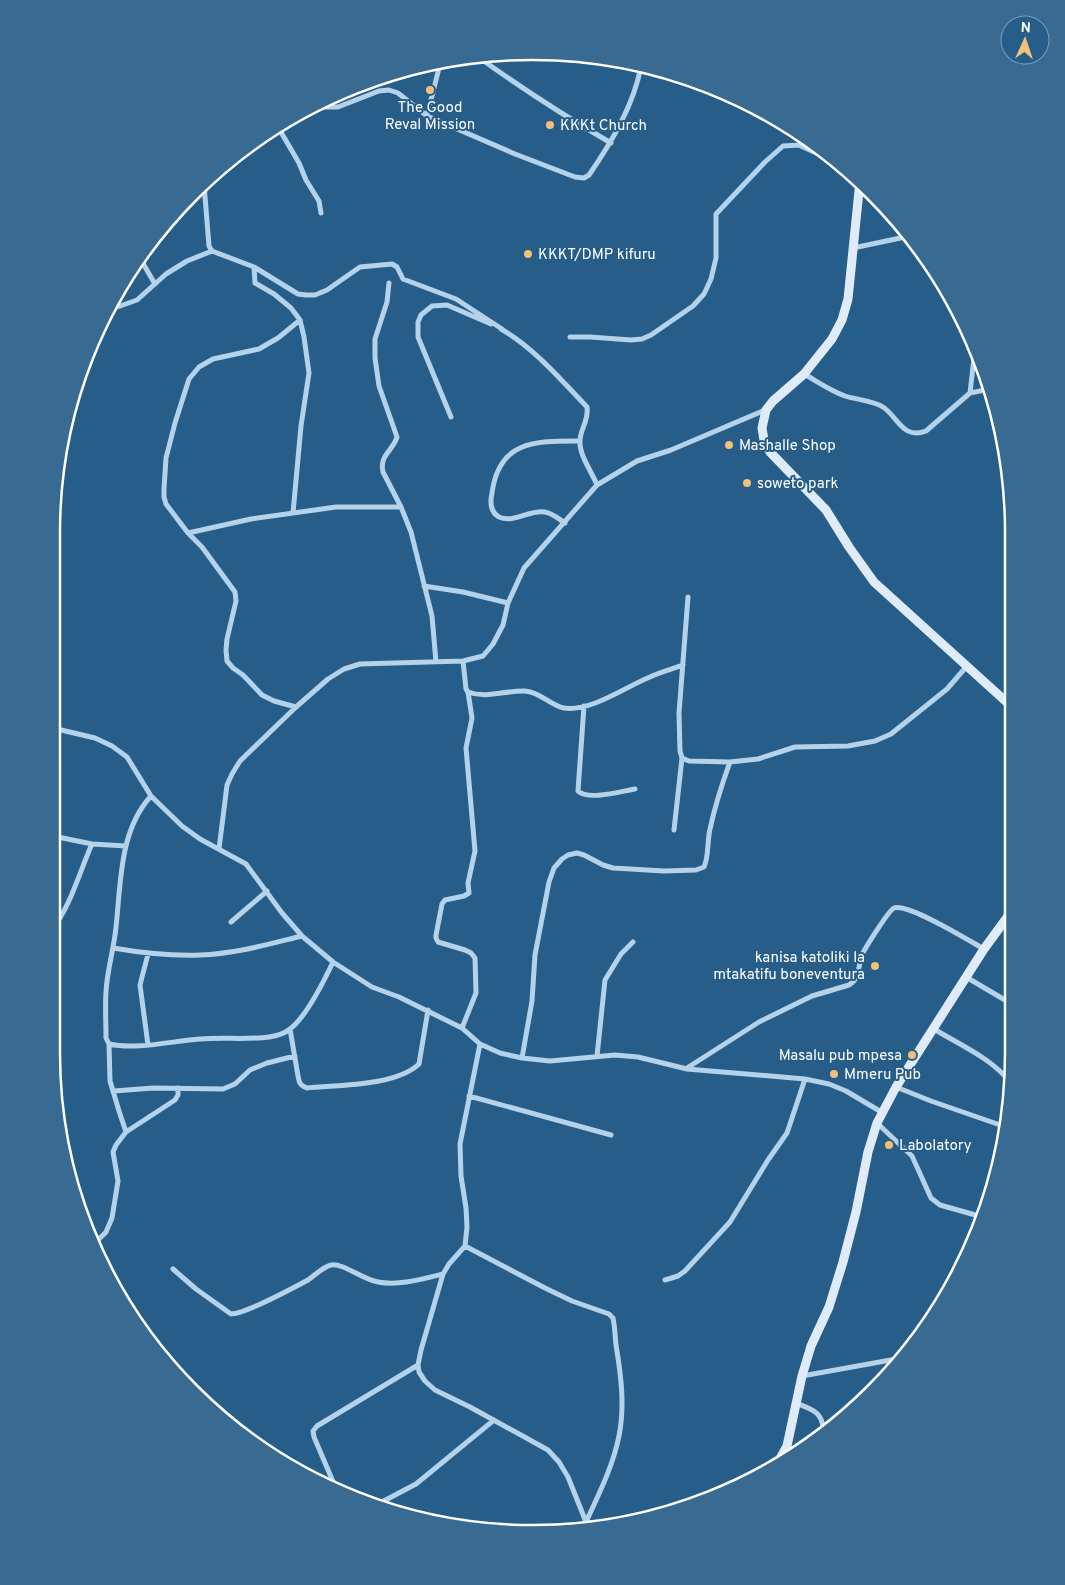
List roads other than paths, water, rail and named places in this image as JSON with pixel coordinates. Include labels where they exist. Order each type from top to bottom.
[{"type":"street","points":[[486,63],[536,98],[611,143]]},
{"type":"street","points":[[427,116],[439,69]]},
{"type":"street","points":[[328,107],[338,108],[379,91],[389,90],[398,93],[427,116],[515,154],[575,177],[584,178],[589,175],[611,143],[640,72]]},
{"type":"street","points":[[281,133],[318,201],[320,212]]},
{"type":"street","points":[[570,337],[590,336],[631,340],[642,339],[651,335],[693,306],[704,294],[711,279],[716,258],[716,214],[783,146],[799,145],[808,149]]},
{"type":"street","points":[[219,849],[228,785],[232,774],[245,756],[296,707],[328,680],[344,669],[360,664],[463,661],[483,656],[493,644],[502,625],[508,603],[524,568],[597,484],[636,461],[671,450],[766,410],[804,374],[832,339],[842,320],[848,298],[859,191]]},
{"type":"street","points":[[205,192],[209,246],[212,251],[254,267],[298,294],[315,294],[327,290],[360,267],[392,264],[403,279],[456,299],[532,351],[587,407],[588,414],[580,441],[582,453],[597,484]]},
{"type":"street","points":[[853,248],[901,238]]},
{"type":"street","points":[[118,306],[137,300],[166,274],[187,261],[212,251]]},
{"type":"street","points":[[144,265],[155,284]]},
{"type":"street","points":[[254,267],[255,283],[282,300],[300,320],[304,337],[309,374],[301,426],[293,513]]},
{"type":"street","points":[[389,283],[387,302],[375,339],[380,386],[397,437],[383,459],[382,466],[383,472],[402,507],[411,532],[432,616],[436,662]]},
{"type":"street","points":[[451,417],[418,337],[418,322],[422,315],[432,306],[447,305],[502,329]]},
{"type":"street","points":[[296,707],[262,696],[228,661],[226,650],[227,638],[236,601],[235,592],[202,547],[188,533],[166,504],[164,489],[166,458],[175,423],[189,379],[199,366],[212,359],[259,349],[278,338],[300,320]]},
{"type":"street","points":[[970,392],[973,363]]},
{"type":"street","points":[[804,374],[845,396],[880,405],[889,411],[903,427],[914,434],[926,431],[970,392],[983,389]]},
{"type":"street","points":[[766,410],[762,428],[764,440],[770,452],[826,510],[849,548],[874,582],[1005,701]]},
{"type":"street","points":[[565,523],[552,514],[545,512],[512,519],[497,516],[491,505],[492,493],[498,466],[516,450],[547,441],[580,441]]},
{"type":"street","points":[[188,533],[251,519],[336,507],[402,507]]},
{"type":"street","points":[[424,586],[463,592],[508,603]]},
{"type":"street","points":[[674,830],[682,758],[680,751],[679,713],[688,597]]},
{"type":"street","points":[[462,1028],[476,993],[474,958],[471,953],[465,950],[438,942],[436,935],[442,904],[445,900],[469,893],[468,883],[475,851],[466,748],[472,718],[463,661]]},
{"type":"street","points":[[468,692],[483,696],[528,691],[540,695],[563,708],[584,706],[606,698],[651,676],[682,665]]},
{"type":"street","points":[[682,758],[689,761],[730,762],[758,759],[795,748],[848,746],[885,738],[947,689],[967,666]]},
{"type":"street","points":[[584,706],[578,791],[580,794],[595,796],[635,789]]},
{"type":"street","points":[[60,730],[95,738],[127,756],[151,796],[182,826],[200,839],[246,864],[282,913],[302,936],[333,962],[372,987],[428,1010],[462,1028],[480,1044],[500,1053],[522,1058],[550,1061],[615,1055],[638,1057],[687,1069],[805,1079],[829,1084],[846,1091],[883,1113]]},
{"type":"street","points":[[522,1058],[532,1001],[535,955],[549,882],[554,868],[562,859],[572,853],[584,854],[603,865],[613,868],[696,870],[704,867],[709,832],[730,762]]},
{"type":"street","points":[[126,1132],[110,1081],[109,1044],[106,1038],[106,992],[126,846],[133,822],[142,806],[151,796]]},
{"type":"street","points":[[60,837],[92,844],[126,846]]},
{"type":"street","points":[[60,917],[67,906],[92,844]]},
{"type":"street","points":[[231,922],[267,891]]},
{"type":"street","points":[[687,1069],[758,1022],[812,996],[854,983],[865,947],[872,940],[890,910],[896,907],[919,913],[984,949]]},
{"type":"street","points":[[783,1453],[787,1446],[795,1403],[811,1346],[829,1307],[844,1262],[868,1152],[877,1123],[896,1087],[984,949],[1005,920]]},
{"type":"street","points":[[113,948],[148,954],[202,955],[239,951],[302,936]]},
{"type":"street","points":[[597,1056],[605,980],[621,954],[634,942]]},
{"type":"street","points":[[148,954],[140,985],[148,1045]]},
{"type":"street","points":[[109,1044],[148,1045],[200,1039],[268,1037],[280,1034],[290,1029],[300,1018],[319,990],[333,962]]},
{"type":"street","points":[[966,977],[1005,1000]]},
{"type":"street","points":[[290,1029],[299,1083],[302,1086],[307,1088],[383,1080],[413,1070],[419,1064],[428,1010]]},
{"type":"street","points":[[934,1029],[980,1056],[1004,1075]]},
{"type":"street","points":[[480,1044],[460,1144],[461,1176],[467,1227],[465,1246],[443,1274],[418,1364],[419,1372],[435,1390],[548,1450],[559,1462],[568,1477],[586,1522]]},
{"type":"street","points":[[114,1091],[153,1088],[223,1089],[234,1084],[250,1070],[267,1063],[295,1056]]},
{"type":"street","points":[[664,1280],[678,1276],[685,1271],[730,1222],[787,1133],[805,1079]]},
{"type":"street","points":[[896,1087],[999,1125]]},
{"type":"street","points":[[99,1240],[106,1232],[112,1218],[118,1181],[113,1152],[116,1145],[126,1132],[175,1100],[178,1096],[178,1088]]},
{"type":"street","points":[[470,1096],[611,1135]]},
{"type":"street","points":[[877,1123],[912,1156],[931,1198],[940,1205],[976,1215]]},
{"type":"street","points":[[465,1246],[545,1288],[572,1301],[610,1314],[613,1318],[622,1390],[619,1436],[605,1480],[586,1522]]},
{"type":"street","points":[[173,1269],[196,1289],[231,1314],[236,1314],[265,1301],[333,1265],[346,1269],[364,1279],[378,1282],[412,1281],[443,1274]]},
{"type":"street","points":[[802,1376],[891,1360]]},
{"type":"street","points":[[332,1480],[314,1438],[313,1431],[316,1426],[418,1364]]},
{"type":"street","points":[[795,1403],[816,1412],[825,1423]]},
{"type":"street","points":[[384,1501],[416,1484],[494,1420]]},
{"type":"place","name":"The Good Reval Mission","points":[[430,90]]},
{"type":"place","name":"KKKt Church","points":[[550,125]]},
{"type":"place","name":"KKKT/DMP kifuru","points":[[528,254]]},
{"type":"place","name":"Mashalle Shop","points":[[729,445]]},
{"type":"place","name":"soweto park","points":[[747,483]]},
{"type":"place","name":"kanisa katoliki la mtakatifu boneventura","points":[[875,966]]},
{"type":"place","name":"Masalu pub mpesa","points":[[912,1055]]},
{"type":"place","name":"Mmeru Pub","points":[[834,1074]]},
{"type":"place","name":"Labolatory","points":[[889,1145]]}]
